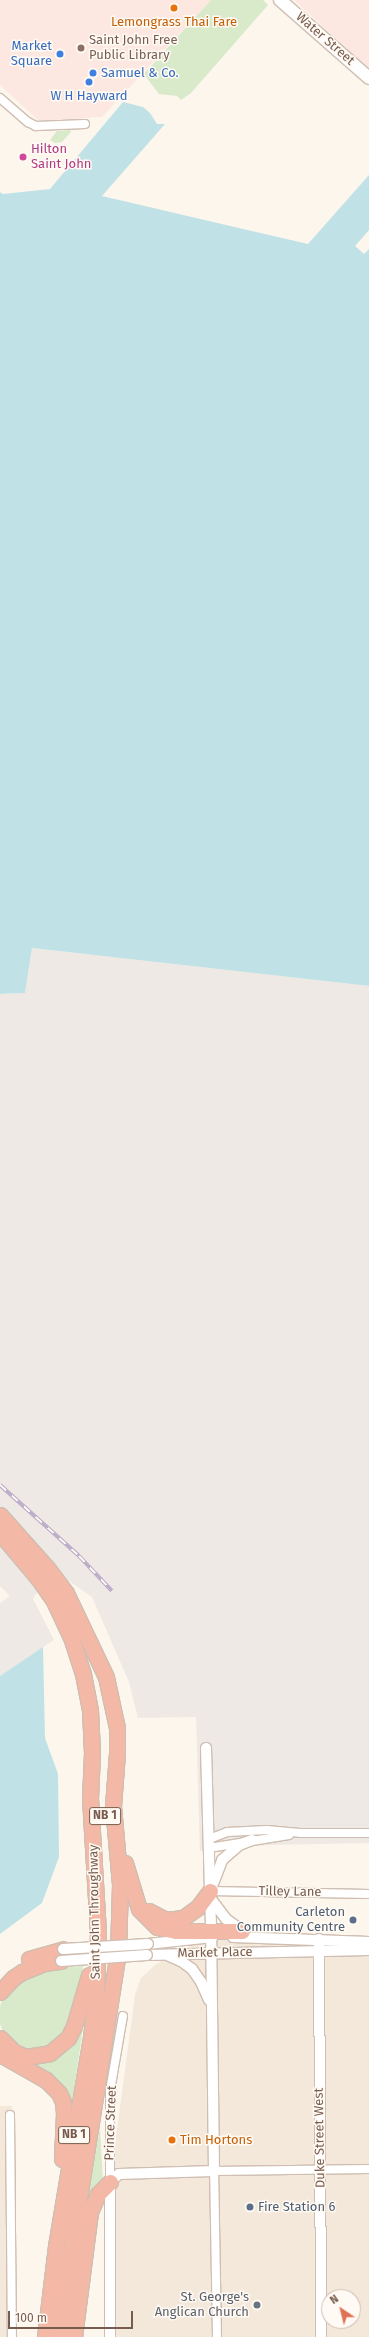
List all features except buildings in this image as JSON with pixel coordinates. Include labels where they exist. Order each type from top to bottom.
[{"type":"highway","name":"Saint John Throughway","points":[[0,1515],[48,1569],[60,1597],[83,1674],[90,1710],[92,1753],[90,1798],[98,1933],[96,1994],[91,2037],[56,2246],[45,2337]]},
{"type":"highway","name":"Saint John Throughway","points":[[0,1533],[38,1578],[60,1597],[91,1642],[106,1677],[117,1728],[117,1753],[113,1806],[120,1885],[120,1911],[112,1991],[66,2279],[60,2337]]},
{"type":"highway","name":"Saint John Throughway","points":[[91,1642],[104,1692],[108,1722],[105,1806],[113,1909],[112,1991]]},
{"type":"highway","points":[[117,1753],[118,1816],[120,1838],[135,1895],[142,1913],[157,1927],[176,1931],[211,1934],[242,1931]]},
{"type":"highway","points":[[135,1895],[143,1906],[158,1917],[175,1920],[192,1913],[210,1895]]},
{"type":"highway","points":[[0,2038],[14,2052],[26,2056],[50,2053],[68,2038],[79,2015],[85,1995],[98,1933]]},
{"type":"highway","points":[[0,1977],[10,1968],[36,1955],[62,1955]]},
{"type":"highway","points":[[0,1992],[12,1978],[22,1972],[44,1964],[62,1955]]},
{"type":"highway","points":[[0,2054],[54,2086],[63,2102],[64,2126],[56,2246]]},
{"type":"highway","points":[[74,2337],[90,2212],[98,2194],[110,2182]]},
{"type":"main road","name":"Water Street","points":[[280,0],[369,78]]},
{"type":"street","points":[[0,98],[28,122],[36,126],[85,124]]},
{"type":"street","points":[[206,1748],[211,1934],[217,2337]]},
{"type":"street","points":[[209,1844],[234,1832],[267,1830],[300,1833],[369,1833]]},
{"type":"street","points":[[209,1844],[300,1833]]},
{"type":"street","points":[[210,1895],[222,1860],[239,1845],[252,1840]]},
{"type":"street","name":"Tilley Lane","points":[[210,1895],[369,1894]]},
{"type":"street","points":[[210,1895],[226,1919],[242,1931],[303,1938]]},
{"type":"street","name":"Market Place","points":[[62,1955],[147,1950],[211,1934],[369,1942]]},
{"type":"street","name":"Duke Street West","points":[[319,1939],[322,2337]]},
{"type":"street","name":"Market Place","points":[[147,1950],[163,1954],[369,1950]]},
{"type":"street","points":[[163,1954],[175,1958],[192,1969],[201,1982],[211,2004]]},
{"type":"street","name":"Prince Street","points":[[110,2182],[110,2091],[123,2016]]},
{"type":"street","points":[[10,2115],[12,2337]]},
{"type":"street","points":[[110,2337],[110,2182],[119,2174],[369,2169]]},
{"type":"shaded area","name":"Market Square","points":[[0,0],[211,0],[102,117],[39,121],[0,85]]},
{"type":"shaded area","points":[[294,0],[369,0],[369,69]]},
{"type":"shaded area","points":[[32,948],[369,986],[369,1843],[268,1845],[200,1851],[196,1717],[138,1718],[129,1682],[92,1597],[69,1581],[38,1591],[33,1599],[54,1640],[0,1676],[0,1603],[10,1596],[0,1586],[0,994],[25,993]]},
{"type":"shaded area","points":[[211,1937],[369,1942],[369,2337],[110,2337],[110,2182],[135,1995],[141,1978],[155,1965],[181,1950]]},
{"type":"shaded area","points":[[0,2106],[12,2106],[12,2337],[0,2337]]},
{"type":"green space","points":[[211,0],[263,0],[268,5],[191,93],[181,100],[177,96],[159,94],[146,77],[142,76]]},
{"type":"green space","points":[[70,130],[71,132],[62,142],[55,143],[50,140],[57,131]]},
{"type":"green space","points":[[83,1966],[79,1999],[71,2024],[51,2046],[30,2050],[25,2049],[18,2047],[4,2034],[0,2024],[0,2006],[3,1998],[14,1983],[46,1968]]},
{"type":"green space","points":[[83,2024],[81,2042],[70,2116],[27,2063]]},
{"type":"green space","points":[[100,2128],[103,2183],[88,2198]]},
{"type":"water","points":[[123,102],[143,107],[150,113],[157,124],[165,124],[102,196],[308,244],[369,175],[369,230],[355,246],[364,254],[369,249],[369,986],[32,948],[25,993],[0,994],[0,192],[3,194],[50,189]]},
{"type":"water","points":[[43,1647],[45,1738],[58,1774],[59,1857],[42,1903],[0,1934],[0,1676]]},
{"type":"railway","points":[[0,1485],[79,1556],[112,1591]]},
{"type":"place","name":"Lemongrass Thai Fare","points":[[174,8]]},
{"type":"place","name":"Saint John Free Public Library","points":[[81,48]]},
{"type":"place","name":"Market Square","points":[[60,54]]},
{"type":"place","name":"Samuel & Co.","points":[[93,73]]},
{"type":"place","name":"W H Hayward","points":[[89,82]]},
{"type":"place","name":"Hilton Saint John","points":[[23,157]]},
{"type":"place","name":"Carleton Community Centre","points":[[353,1920]]},
{"type":"place","name":"Tim Hortons","points":[[172,2140]]},
{"type":"place","name":"Fire Station 6","points":[[250,2207]]},
{"type":"place","name":"St. George's Anglican Church","points":[[257,2305]]}]
